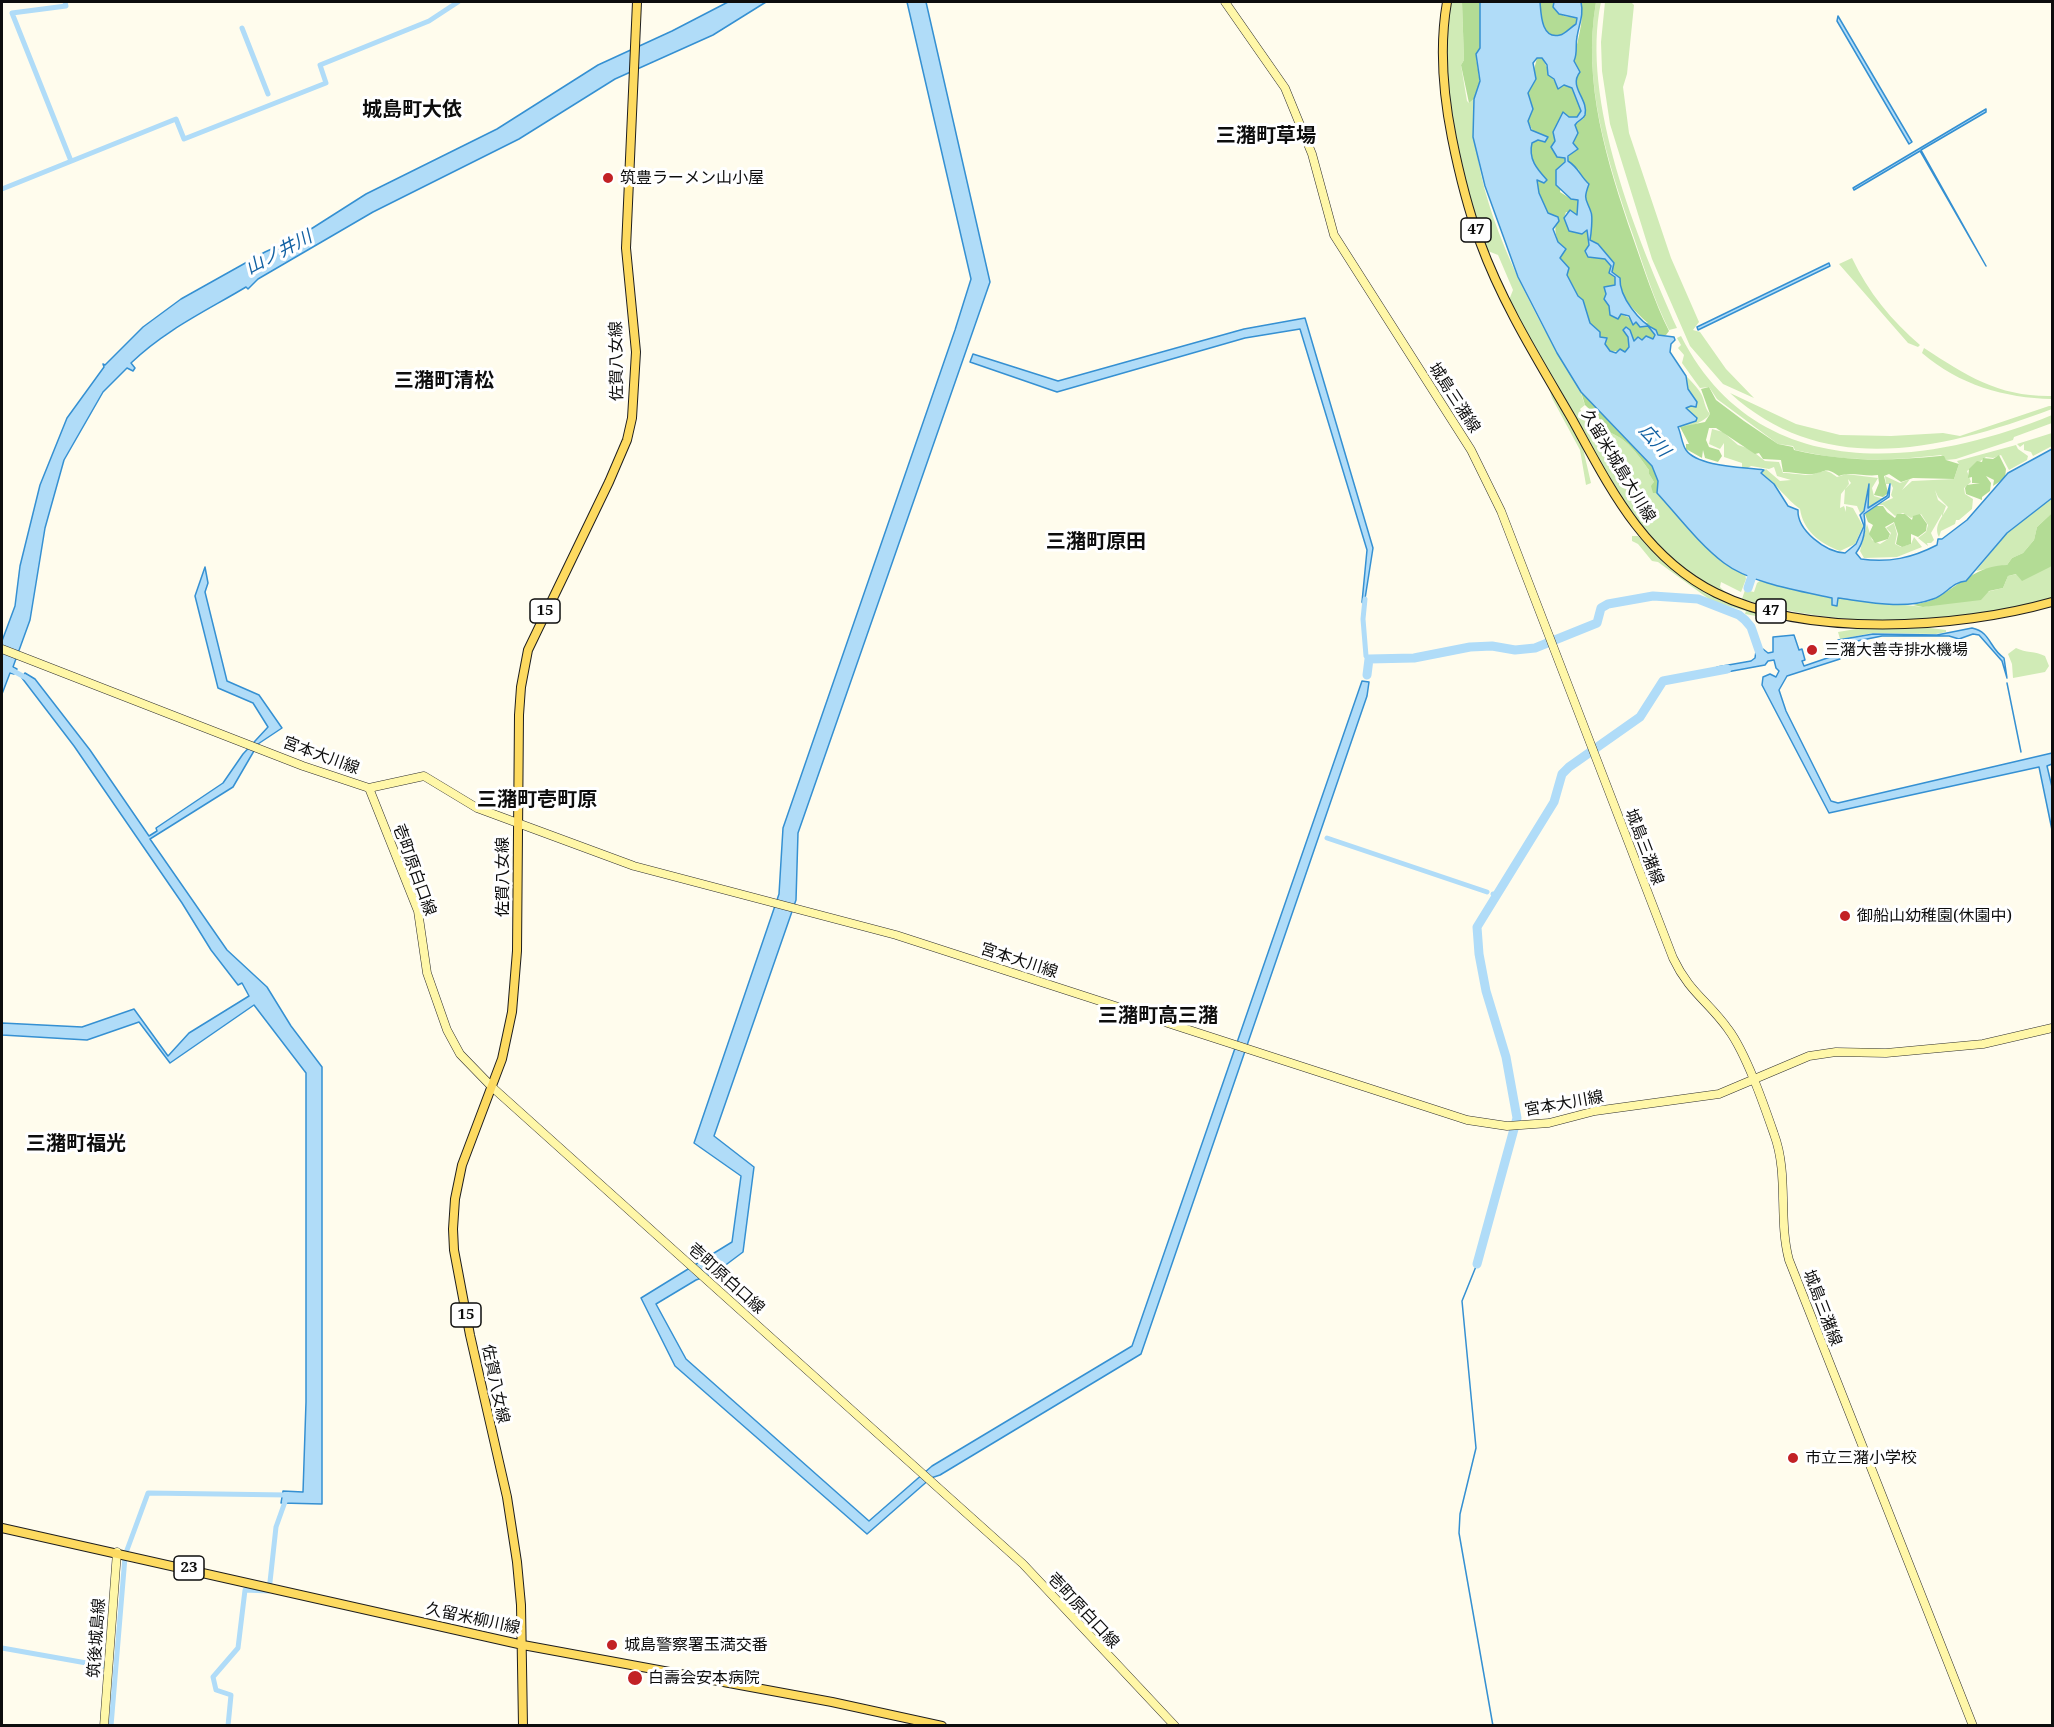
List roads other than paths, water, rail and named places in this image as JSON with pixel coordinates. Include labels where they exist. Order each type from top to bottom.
[{"type":"main road","name":"佐賀八女線","points":[[523,1725],[523,1645],[520,1594],[507,1497],[485,1411],[454,1250],[455,1200],[462,1165],[502,1059],[512,1012],[517,951],[520,696],[528,650],[609,482],[627,440],[632,418],[636,352],[626,248],[637,2]]},
{"type":"main road","name":"城島三潴線","points":[[1225,2],[1264,55],[1289,98],[1312,154],[1334,235],[1471,450],[1501,511],[1673,958],[1692,991],[1729,1030],[1753,1082],[1780,1151],[1783,1235],[1789,1260],[1973,1725]]},
{"type":"main road","name":"久留米城島大川線","points":[[1445,2],[1442,49],[1445,98],[1459,169],[1480,243],[1531,348],[1622,508],[1649,543],[1679,569],[1717,594],[1801,618],[1864,624],[1926,623],[1977,618],[2052,602]]},
{"type":"main road","name":"宮本大川線","points":[[2,649],[303,766],[369,788],[424,776],[477,808],[518,825],[674,878],[896,935],[1446,1115],[1511,1126],[1549,1123],[1614,1108],[1719,1094],[1818,1054],[1886,1053],[1983,1044],[2052,1028]]},
{"type":"main road","name":"壱町原白口線","points":[[369,788],[418,911],[427,973],[449,1036],[460,1054],[492,1087],[1023,1564],[1175,1725]]},
{"type":"main road","name":"久留米柳川線","points":[[2,1527],[523,1645],[832,1702],[942,1725]]},
{"type":"main road","name":"筑後城島線","points":[[104,1725],[117,1552]]},
{"type":"water","name":"山ノ井川","points":[[728,2],[766,2],[713,35],[615,79],[519,139],[373,212],[258,279],[248,289],[246,287],[186,322],[144,351],[131,363],[135,368],[133,371],[127,368],[103,392],[64,460],[45,528],[30,620],[13,667],[17,669],[14,674],[10,673],[2,694],[2,641],[15,606],[20,566],[40,485],[67,418],[104,367],[103,364],[105,365],[143,327],[181,299],[265,252],[300,236],[366,194],[497,129],[598,65]]},
{"type":"water","points":[[907,2],[926,2],[990,282],[798,833],[796,900],[714,1136],[754,1167],[743,1252],[715,1273],[696,1280],[656,1304],[686,1359],[869,1521],[932,1466],[1132,1346],[1362,681],[1369,682],[1367,696],[1141,1354],[940,1475],[931,1478],[867,1534],[675,1366],[641,1298],[732,1242],[741,1176],[694,1143],[779,894],[783,828],[971,279]]},
{"type":"water","name":"広川","points":[[1480,2],[1540,2],[1546,30],[1549,34],[1560,35],[1576,24],[1577,18],[1559,14],[1553,7],[1554,2],[1581,2],[1582,15],[1574,61],[1580,72],[1576,83],[1584,104],[1585,115],[1575,125],[1578,133],[1573,143],[1578,149],[1568,156],[1568,161],[1589,184],[1586,196],[1592,214],[1590,240],[1598,244],[1614,263],[1612,272],[1620,278],[1627,301],[1643,322],[1656,330],[1658,335],[1674,337],[1670,352],[1686,376],[1688,389],[1697,402],[1696,407],[1686,408],[1697,418],[1696,421],[1678,427],[1685,448],[1692,456],[1711,463],[1764,470],[1761,473],[1774,484],[1788,506],[1798,510],[1799,518],[1807,532],[1821,544],[1837,552],[1845,553],[1856,544],[1864,526],[1860,515],[1864,511],[1869,484],[1868,508],[1887,496],[1890,484],[1889,497],[1864,514],[1865,524],[1864,534],[1856,553],[1861,559],[1900,558],[1937,545],[1938,539],[1942,539],[1967,520],[2008,473],[2052,449],[2052,498],[2007,533],[1966,581],[1957,584],[1938,597],[1922,602],[1898,605],[1838,598],[1837,606],[1832,605],[1832,598],[1761,581],[1724,563],[1697,539],[1657,493],[1658,481],[1652,466],[1581,392],[1557,353],[1518,277],[1485,186],[1473,137],[1474,99],[1480,81],[1476,54],[1480,48]],"holes":[[[1537,58],[1542,58],[1547,65],[1548,75],[1554,79],[1558,89],[1564,85],[1572,88],[1581,111],[1577,117],[1569,117],[1563,112],[1553,132],[1555,141],[1551,147],[1557,157],[1565,158],[1565,162],[1556,170],[1556,185],[1571,199],[1578,200],[1577,215],[1570,210],[1564,218],[1569,231],[1582,234],[1587,230],[1589,245],[1585,251],[1588,257],[1605,259],[1611,266],[1609,273],[1615,277],[1615,285],[1604,287],[1606,294],[1604,299],[1609,306],[1610,315],[1618,319],[1621,314],[1629,316],[1633,325],[1636,322],[1640,327],[1648,326],[1655,335],[1653,339],[1646,336],[1642,340],[1638,337],[1634,341],[1630,330],[1626,327],[1623,330],[1628,337],[1629,347],[1625,352],[1620,349],[1616,353],[1610,351],[1605,344],[1607,338],[1600,337],[1600,332],[1590,323],[1583,300],[1578,296],[1567,275],[1569,268],[1560,258],[1566,249],[1558,242],[1553,229],[1559,221],[1558,217],[1548,213],[1539,193],[1537,180],[1544,183],[1547,180],[1532,159],[1531,149],[1532,143],[1538,140],[1545,142],[1548,137],[1531,130],[1528,121],[1533,109],[1528,93],[1536,79],[1533,63]]]},
{"type":"water","points":[[1838,16],[1912,142],[1909,144],[1837,21]]},
{"type":"water","points":[[1986,109],[1986,112],[1921,150],[1986,266],[1920,151],[1854,190],[1853,188]]},
{"type":"water","points":[[1829,263],[1830,266],[1698,330],[1697,327]]},
{"type":"water","points":[[1305,318],[1373,548],[1364,605],[1362,602],[1367,550],[1300,329],[1245,338],[1057,392],[970,362],[973,354],[1058,381],[1244,329]]},
{"type":"water","points":[[205,567],[208,583],[205,592],[227,681],[259,695],[282,728],[258,744],[233,787],[150,839],[227,950],[267,987],[291,1026],[322,1067],[322,1504],[281,1503],[283,1491],[303,1492],[306,1402],[306,1073],[254,1005],[170,1063],[139,1022],[87,1040],[2,1035],[2,1023],[82,1027],[134,1009],[168,1056],[189,1033],[249,996],[242,983],[238,985],[211,950],[182,903],[74,746],[22,678],[25,673],[35,679],[90,750],[149,836],[157,831],[156,828],[223,783],[243,754],[268,727],[253,703],[218,688],[195,596]]},
{"type":"water","points":[[1972,628],[1983,633],[2004,658],[2007,678],[2002,661],[1979,635],[1973,634],[1959,639],[1949,636],[1882,636],[1842,644],[1840,659],[1787,676],[1779,690],[1786,711],[1831,801],[1838,803],[2052,753],[2052,764],[2047,766],[2052,787],[2052,830],[2039,767],[1829,813],[1762,685],[1763,677],[1770,674],[1776,677],[1779,671],[1774,660],[1768,661],[1765,665],[1716,674],[1717,667],[1751,661],[1755,658],[1756,651],[1763,649],[1768,653],[1773,652],[1773,637],[1794,635],[1799,650],[1802,649],[1804,666],[1836,655],[1838,640],[1873,634],[1937,635]]},
{"type":"waterway","points":[[65,2],[66,6],[12,13],[71,161]]},
{"type":"waterway","points":[[2,189],[176,119],[184,139],[326,83],[320,65],[429,21],[458,2]]},
{"type":"waterway","points":[[242,28],[268,94]]},
{"type":"waterway","points":[[1748,588],[1756,564]]},
{"type":"waterway","points":[[1367,675],[1369,659],[1414,658],[1470,647],[1492,646],[1515,650],[1535,648],[1597,623],[1601,608],[1608,604],[1653,596],[1698,599],[1739,615],[1751,627],[1762,659]]},
{"type":"waterway","points":[[1365,599],[1363,619],[1366,656],[1369,659]]},
{"type":"waterway","points":[[10,669],[28,679]]},
{"type":"waterway","points":[[1477,1264],[1517,1118],[1506,1057],[1486,991],[1477,927],[1554,802],[1562,774],[1640,717],[1663,681],[1727,669]]},
{"type":"waterway","points":[[2007,683],[2021,752]]},
{"type":"waterway","points":[[1327,838],[1487,892]]},
{"type":"waterway","points":[[1493,894],[1497,895]]},
{"type":"waterway","points":[[1477,1264],[1462,1301],[1476,1448],[1460,1514],[1459,1533],[1493,1726]]},
{"type":"waterway","points":[[127,1550],[148,1493],[287,1495]]},
{"type":"waterway","points":[[228,1726],[231,1695],[216,1690],[213,1677],[238,1648],[245,1590],[269,1591],[276,1527],[286,1499]]},
{"type":"waterway","points":[[111,1726],[125,1557]]},
{"type":"waterway","points":[[2,1648],[109,1667]]},
{"type":"place","name":"筑豊ラーメン山小屋","points":[[608,178]]},
{"type":"place","name":"三潴大善寺排水機場","points":[[1812,650]]},
{"type":"place","name":"御船山幼稚園(休園中)","points":[[1845,916]]},
{"type":"place","name":"市立三潴小学校","points":[[1793,1458]]},
{"type":"place","name":"城島警察署玉満交番","points":[[612,1645]]},
{"type":"place","name":"白壽会安本病院","points":[[635,1678]]},
{"type":"district","name":"城島町大依","points":[[412,110]]},
{"type":"district","name":"三潴町草場","points":[[1266,136]]},
{"type":"district","name":"三潴町清松","points":[[444,381]]},
{"type":"district","name":"三潴町原田","points":[[1096,542]]},
{"type":"district","name":"三潴町壱町原","points":[[537,800]]},
{"type":"district","name":"三潴町高三潴","points":[[1158,1016]]},
{"type":"district","name":"三潴町福光","points":[[76,1144]]}]
